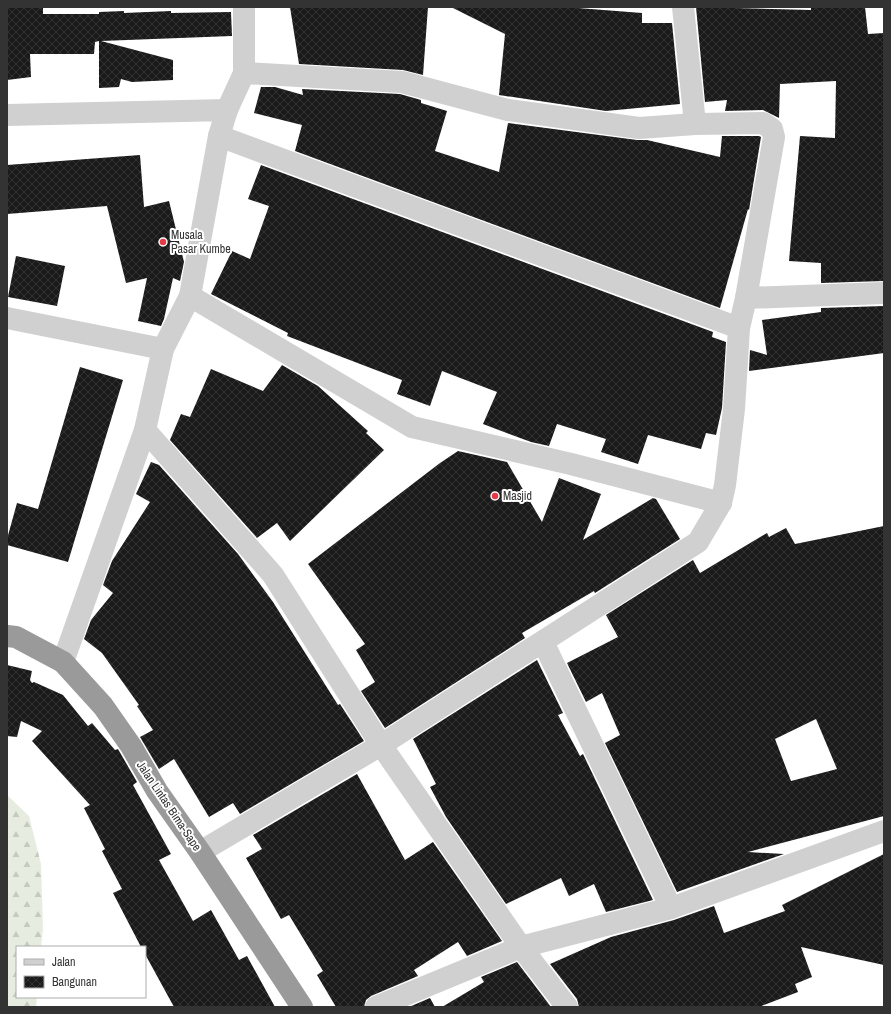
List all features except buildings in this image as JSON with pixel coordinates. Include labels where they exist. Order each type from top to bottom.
[{"type":"highway","name":"Jalan Lintas Bima-Sape","points":[[7,636],[16,637],[63,662],[103,706],[131,746],[157,791],[200,852],[302,1007]]},
{"type":"street","points":[[63,662],[145,430],[163,349],[190,296],[219,136],[227,110],[244,73],[244,7]]},
{"type":"street","points":[[682,7],[695,124]]},
{"type":"street","points":[[200,852],[381,745],[698,542],[721,502],[725,485],[734,409],[739,328],[746,298],[774,137],[772,128],[763,123],[695,124],[639,128],[508,110],[402,82],[244,73]]},
{"type":"street","points":[[7,115],[227,110]]},
{"type":"street","points":[[219,136],[739,328]]},
{"type":"street","points":[[746,298],[884,293]]},
{"type":"street","points":[[190,296],[412,427],[571,464],[721,502]]},
{"type":"street","points":[[7,318],[163,349]]},
{"type":"street","points":[[145,430],[273,575],[381,745],[521,947],[568,1007]]},
{"type":"street","points":[[543,642],[671,908]]},
{"type":"street","points":[[376,1007],[521,947],[671,908],[884,831]]},
{"type":"green space","points":[[7,795],[29,816],[41,864],[43,929],[41,946],[16,946],[16,998],[37,998],[36,1007],[7,1007]]},
{"type":"place","name":"Musala Pasar Kumbe","points":[[163,242]]},
{"type":"place","name":"Masjid","points":[[495,496]]}]
